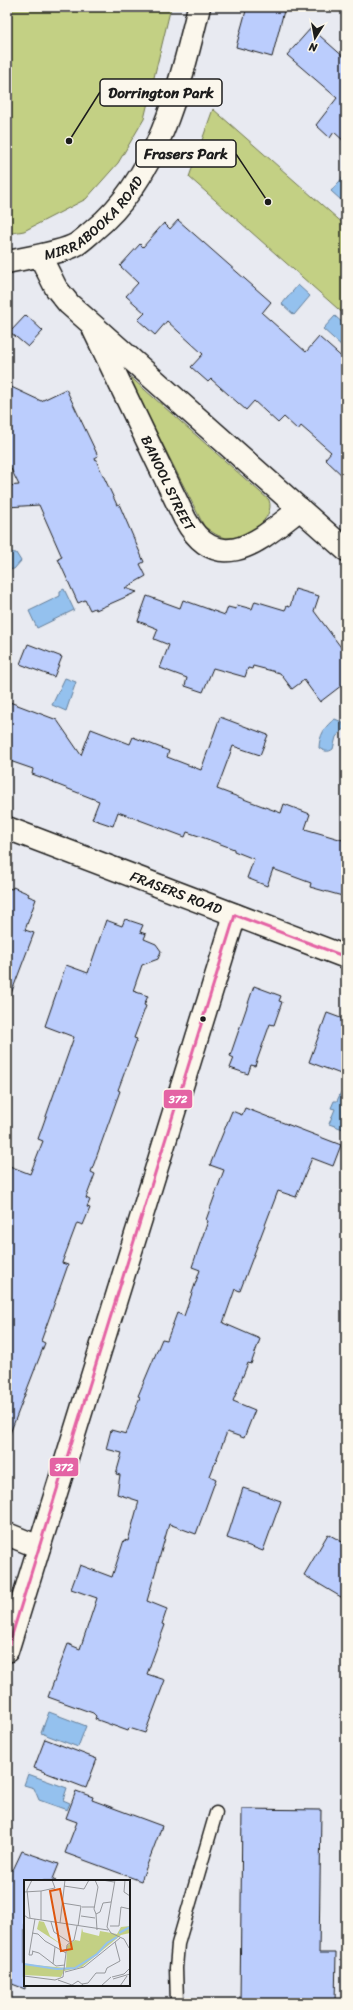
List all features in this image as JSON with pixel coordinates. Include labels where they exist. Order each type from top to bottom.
[{"type":"street","name":"MIRRABOOKA ROAD","points":[[7,262],[40,256],[77,244],[110,217],[141,175],[167,120],[185,63],[200,7]]},
{"type":"street","name":"BANOOL STREET","points":[[40,256],[56,288],[69,304],[346,550]]},
{"type":"street","name":"BANOOL STREET","points":[[89,321],[185,519],[197,538],[213,548],[228,550],[244,548],[263,537],[300,509]]},
{"type":"street","name":"FRASERS ROAD","points":[[7,828],[346,957]]},
{"type":"street","points":[[7,1650],[235,915]]},
{"type":"street","points":[[7,1534],[39,1547]]},
{"type":"lane","points":[[177,2003],[176,1968],[178,1944],[216,1813]]},
{"type":"green space","points":[[7,7],[171,7],[144,119],[118,163],[86,199],[24,231],[7,234]]},
{"type":"green space","points":[[213,109],[346,226],[346,316],[189,177]]},
{"type":"green space","points":[[127,374],[269,500],[270,507],[264,521],[243,535],[229,538],[219,536],[204,526]]},
{"type":"water","points":[[346,174],[346,193],[341,200],[331,191]]},
{"type":"water","points":[[298,285],[310,296],[294,315],[282,304]]},
{"type":"water","points":[[335,316],[346,326],[346,343],[343,347],[323,329]]},
{"type":"water","points":[[7,552],[16,553],[21,561],[14,569],[7,570]]},
{"type":"water","points":[[64,589],[74,610],[37,628],[29,611],[60,596],[60,591]]},
{"type":"water","points":[[65,678],[76,682],[66,711],[52,705]]},
{"type":"water","points":[[335,719],[342,722],[344,728],[336,737],[333,749],[324,751],[319,748],[321,736],[328,725]]},
{"type":"water","points":[[341,1092],[346,1094],[346,1122],[343,1129],[329,1124],[335,1109],[331,1108],[334,1101],[337,1101]]},
{"type":"water","points":[[49,1712],[86,1726],[78,1747],[41,1733]]},
{"type":"water","points":[[28,1774],[67,1788],[63,1800],[70,1803],[67,1810],[39,1800],[34,1788],[24,1785]]},
{"type":"building","points":[[247,7],[285,7],[272,57],[236,47]]},
{"type":"building","points":[[311,28],[346,59],[346,143],[334,132],[330,138],[316,125],[337,98],[287,55]]},
{"type":"building","points":[[178,220],[271,302],[262,313],[306,352],[319,337],[346,361],[346,479],[325,459],[331,452],[301,426],[298,430],[284,417],[278,423],[254,401],[246,410],[211,379],[208,382],[191,367],[203,354],[167,321],[155,335],[138,320],[145,313],[126,296],[138,283],[120,266],[140,244],[143,247],[164,223],[170,229]]},
{"type":"building","points":[[26,315],[43,331],[28,347],[10,332]]},
{"type":"building","points":[[7,385],[41,401],[66,389],[98,456],[95,458],[117,505],[119,504],[144,562],[140,564],[146,576],[125,588],[137,592],[96,610],[95,608],[90,610],[85,600],[78,603],[58,559],[62,557],[39,505],[7,507],[7,486],[19,485],[7,461]]},
{"type":"building","points":[[295,589],[319,596],[314,611],[346,654],[346,682],[320,702],[304,680],[292,689],[280,673],[253,666],[252,669],[248,668],[245,677],[213,668],[203,692],[185,686],[187,678],[160,668],[169,645],[154,639],[158,629],[138,621],[147,596],[180,608],[183,600],[225,615],[228,607],[236,609],[237,605],[252,609],[255,601],[285,610],[287,606],[290,607]]},
{"type":"building","points":[[28,644],[62,657],[54,677],[20,664]]},
{"type":"building","points":[[7,701],[57,720],[81,755],[91,729],[130,744],[133,737],[169,751],[167,757],[201,770],[220,717],[268,735],[260,755],[233,746],[217,789],[281,813],[284,804],[310,814],[305,829],[346,841],[346,897],[310,887],[311,883],[273,869],[267,886],[247,878],[254,859],[234,851],[234,849],[187,832],[185,837],[118,812],[113,826],[92,819],[99,801],[32,774],[33,769],[7,760]]},
{"type":"building","points":[[13,887],[36,899],[25,930],[34,933],[9,999],[7,999],[7,888],[12,889]]},
{"type":"building","points":[[125,919],[143,925],[140,932],[146,934],[144,939],[156,944],[161,951],[158,959],[142,965],[133,991],[148,996],[144,1005],[146,1006],[134,1038],[137,1039],[118,1090],[120,1091],[91,1172],[95,1174],[86,1198],[90,1200],[87,1207],[90,1208],[83,1225],[77,1223],[62,1263],[68,1265],[41,1341],[45,1343],[9,1436],[7,1436],[7,1165],[30,1174],[43,1141],[38,1139],[74,1037],[45,1026],[66,965],[88,973],[106,920],[122,926]]},
{"type":"building","points":[[254,986],[281,996],[279,1001],[282,1002],[274,1025],[270,1024],[255,1066],[251,1065],[248,1074],[230,1068],[234,1058],[230,1056]]},
{"type":"building","points":[[327,1013],[346,1020],[346,1076],[309,1062]]},
{"type":"building","points":[[245,1108],[341,1145],[333,1166],[312,1158],[296,1197],[278,1191],[240,1291],[235,1289],[223,1323],[260,1339],[251,1364],[248,1363],[233,1401],[255,1410],[244,1438],[227,1432],[210,1476],[216,1479],[196,1534],[169,1524],[147,1601],[167,1609],[162,1624],[165,1625],[147,1674],[165,1680],[145,1733],[129,1728],[128,1731],[95,1719],[96,1716],[93,1713],[48,1697],[68,1644],[80,1649],[97,1598],[71,1589],[80,1565],[112,1577],[124,1540],[128,1541],[139,1501],[117,1494],[120,1475],[116,1474],[122,1453],[106,1449],[111,1430],[126,1434],[140,1397],[138,1396],[162,1339],[167,1340],[177,1313],[184,1316],[200,1270],[192,1267],[208,1221],[206,1220],[224,1170],[210,1165],[232,1111],[242,1115]]},
{"type":"building","points":[[243,1488],[281,1501],[263,1551],[227,1538]]},
{"type":"building","points":[[328,1534],[346,1544],[346,1600],[304,1575]]},
{"type":"building","points":[[45,1739],[97,1759],[86,1788],[34,1768]]},
{"type":"building","points":[[76,1791],[93,1797],[92,1800],[162,1826],[141,1881],[65,1853],[77,1822],[66,1818]]},
{"type":"building","points":[[242,1809],[321,1810],[319,1953],[336,1953],[335,2003],[240,2003]]},
{"type":"building","points":[[22,1851],[59,1864],[53,1879],[54,1880],[24,1880],[25,1989],[7,1982],[7,1868],[13,1870]]},
{"type":"transit line","name":"372","points":[[235,915],[346,957]]},
{"type":"transit line","name":"372","points":[[7,1651],[235,915]]},
{"type":"place","name":"Dorrington Park","points":[[69,141]]},
{"type":"place","name":"Frasers Park","points":[[268,202]]}]
